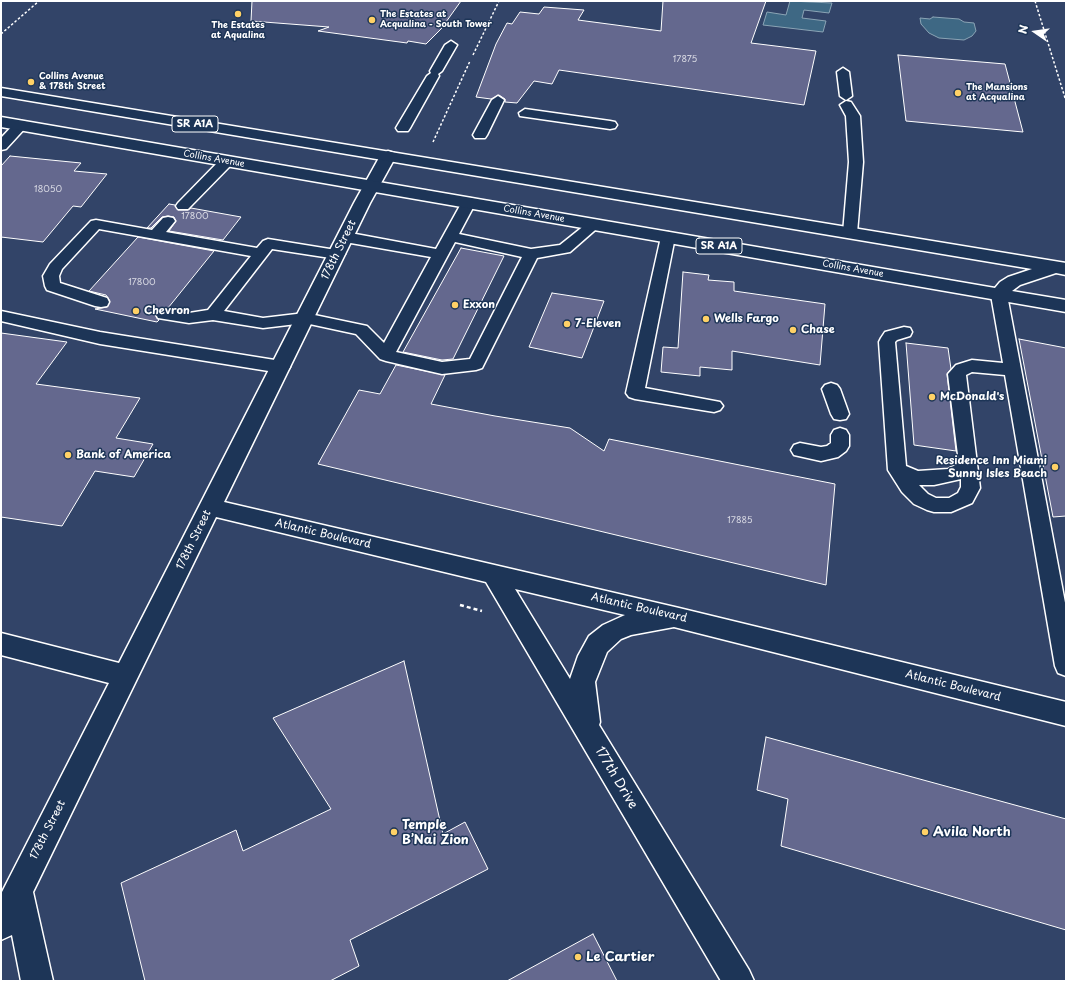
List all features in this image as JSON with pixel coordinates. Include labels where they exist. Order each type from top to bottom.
[{"type":"main road","name":"SR A1A","points":[[1,92],[1061,268]]},
{"type":"main road","name":"Collins Avenue","points":[[1,122],[1066,306]]},
{"type":"main road","name":"178th Street","points":[[1,925],[345,237],[388,156]]},
{"type":"main road","points":[[999,295],[1006,286],[1014,281],[1061,268]]},
{"type":"main road","name":"Atlantic Boulevard","points":[[210,507],[679,618],[1066,714]]},
{"type":"main road","name":"177th Drive","points":[[494,575],[738,981]]},
{"type":"main road","points":[[589,733],[582,682],[591,656],[598,644],[612,632],[628,625],[679,618]]},
{"type":"main road","points":[[1,644],[125,676]]},
{"type":"main road","points":[[18,891],[37,981]]},
{"type":"lane","points":[[403,128],[451,45]]},
{"type":"lane","points":[[843,72],[846,101],[853,116],[856,162],[850,233]]},
{"type":"lane","points":[[480,135],[498,100]]},
{"type":"lane","points":[[525,113],[610,125]]},
{"type":"lane","points":[[3,142],[21,126]]},
{"type":"lane","points":[[183,206],[227,161]]},
{"type":"lane","points":[[386,355],[439,254],[469,202]]},
{"type":"lane","points":[[156,235],[168,221]]},
{"type":"lane","points":[[101,302],[53,286],[51,276],[55,267],[96,224],[261,253]]},
{"type":"lane","points":[[449,236],[530,254],[565,249],[595,224]]},
{"type":"lane","points":[[345,237],[439,254]]},
{"type":"lane","points":[[668,237],[635,393],[714,406]]},
{"type":"lane","points":[[213,315],[268,244],[337,254]]},
{"type":"lane","points":[[164,314],[189,318],[213,315],[263,323],[305,318],[361,330],[386,355],[442,368],[476,364],[530,254]]},
{"type":"lane","points":[[999,295],[1066,666]]},
{"type":"lane","points":[[1,316],[100,338],[281,367]]},
{"type":"lane","points":[[904,332],[891,336],[887,342],[897,470],[909,487],[921,499],[934,505],[950,505],[965,498],[971,488],[957,374],[962,369],[972,366],[1012,370]]},
{"type":"lane","points":[[831,389],[840,414]]},
{"type":"lane","points":[[800,450],[821,454],[832,452],[840,446],[840,435]]},
{"type":"lane","points":[[897,470],[916,478],[934,478],[952,475],[969,466]]},
{"type":"path","points":[[1,34],[38,1]]},
{"type":"path","points":[[430,147],[499,1]]},
{"type":"path","points":[[1035,1],[1066,101]]},
{"type":"path","points":[[460,605],[489,613]]},
{"type":"water","points":[[790,1],[832,3],[829,13],[804,10],[802,18],[826,21],[823,32],[763,25],[767,12],[786,15]]},
{"type":"water","points":[[933,17],[959,19],[964,22],[974,23],[976,31],[972,36],[964,40],[939,38],[929,33],[921,24],[920,18],[930,19]]},
{"type":"building","name":"The Estates at Acqualina - South Tower","points":[[252,1],[461,1],[441,29],[426,44],[408,41],[407,43],[318,31],[329,27],[251,21]]},
{"type":"building","points":[[663,1],[766,1],[751,43],[816,51],[804,105],[559,70],[552,84],[534,81],[517,103],[505,102],[505,99],[499,95],[491,99],[476,97],[496,44],[507,23],[512,24],[520,12],[539,14],[544,7],[584,10],[578,20],[661,31]]},
{"type":"building","name":"The Mansions at Acqualina","points":[[898,55],[1005,64],[1023,132],[906,121]]},
{"type":"building","points":[[10,156],[81,163],[74,171],[107,174],[81,207],[73,206],[43,242],[1,237],[1,166]]},
{"type":"building","points":[[169,204],[175,205],[178,210],[188,210],[191,208],[241,217],[223,240],[169,231],[176,221],[174,217],[168,216],[162,217],[151,228],[147,228]]},
{"type":"building","points":[[138,237],[214,251],[168,308],[157,309],[155,315],[159,320],[157,322],[95,309],[107,307],[110,301],[106,295],[89,291]]},
{"type":"building","name":"Exxon","points":[[461,248],[504,256],[453,359],[442,360],[403,352]]},
{"type":"building","points":[[683,272],[709,275],[708,280],[734,282],[734,291],[825,304],[820,365],[732,351],[732,370],[700,367],[700,376],[661,372],[663,347],[678,348]]},
{"type":"building","name":"7-Eleven","points":[[552,293],[604,301],[582,358],[529,347]]},
{"type":"building","points":[[1,333],[67,342],[36,384],[140,398],[116,438],[153,444],[134,477],[95,471],[62,526],[1,517]]},
{"type":"building","name":"Residence Inn Miami Sunny Isles Beach","points":[[1019,339],[1066,348],[1066,516],[1053,517]]},
{"type":"building","name":"McDonald's","points":[[906,343],[948,348],[951,369],[947,374],[956,451],[914,445]]},
{"type":"building","points":[[396,365],[445,375],[431,404],[570,428],[604,451],[609,439],[835,484],[826,585],[318,464],[359,390],[380,394]]},
{"type":"building","name":"Temple B’Nai Zion","points":[[404,661],[443,834],[465,822],[488,869],[350,940],[359,966],[330,981],[145,981],[121,883],[236,830],[243,851],[331,809],[273,718]]},
{"type":"building","name":"Avila North","points":[[766,737],[1066,819],[1066,930],[781,846],[788,799],[757,790]]},
{"type":"building","name":"Le Cartier","points":[[593,934],[617,981],[507,981]]},
{"type":"place","name":"The Estates at Aqualina","points":[[238,14]]},
{"type":"place","name":"The Estates at Acqualina - South Tower","points":[[372,20]]},
{"type":"place","name":"Collins Avenue & 178th Street","points":[[31,82]]},
{"type":"place","name":"The Mansions at Acqualina","points":[[958,93]]},
{"type":"place","name":"Exxon","points":[[455,305]]},
{"type":"place","name":"Chevron","points":[[136,311]]},
{"type":"place","name":"Wells Fargo","points":[[706,319]]},
{"type":"place","name":"7-Eleven","points":[[567,324]]},
{"type":"place","name":"Chase","points":[[793,330]]},
{"type":"place","name":"McDonald's","points":[[932,397]]},
{"type":"place","name":"Bank of America","points":[[68,455]]},
{"type":"place","name":"Residence Inn Miami Sunny Isles Beach","points":[[1055,467]]},
{"type":"place","name":"Temple B’Nai Zion","points":[[394,832]]},
{"type":"place","name":"Avila North","points":[[925,832]]},
{"type":"place","name":"Le Cartier","points":[[578,957]]}]
